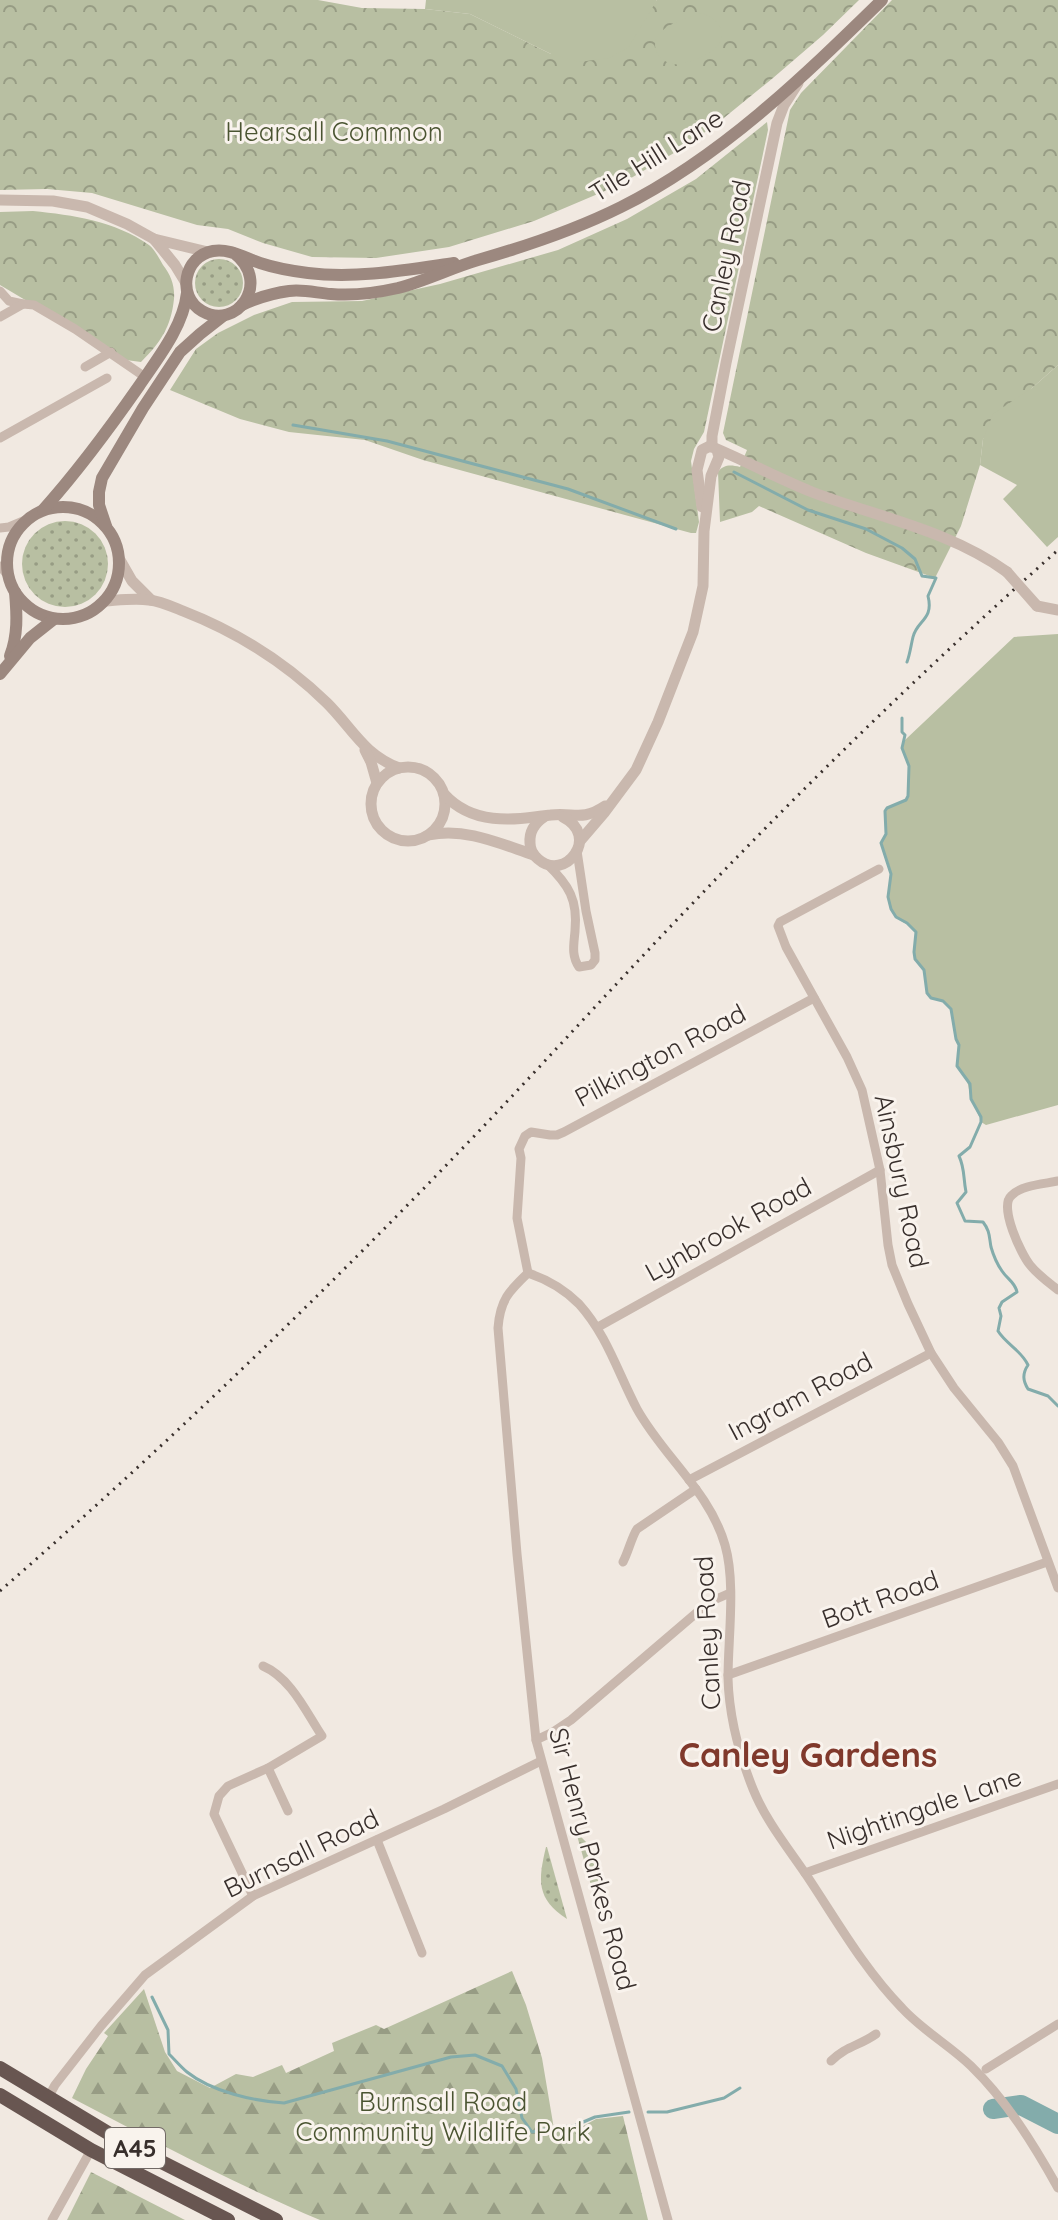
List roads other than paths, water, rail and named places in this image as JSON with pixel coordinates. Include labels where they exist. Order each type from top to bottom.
[{"type":"highway","name":"A45","points":[[0,2068],[152,2157],[276,2220]]},
{"type":"highway","name":"A45","points":[[0,2095],[91,2150],[228,2220]]},
{"type":"main road","points":[[800,79],[882,0]]},
{"type":"main road","name":"Tile Hill Lane","points":[[242,305],[270,294],[290,291],[332,294],[381,292],[589,222],[655,188],[732,136],[800,79]]},
{"type":"main road","points":[[15,592],[35,612],[54,619],[66,619],[85,614],[106,601],[114,590],[120,560],[99,505],[102,478],[180,352],[242,305],[250,292],[251,277],[234,253],[222,250],[208,252],[191,265],[187,272],[180,320],[110,429],[43,510]]},
{"type":"main road","name":"Tile Hill Lane","points":[[234,253],[280,268],[322,275],[369,274],[477,261]]},
{"type":"main road","points":[[186,288],[200,310],[213,315],[226,315]]},
{"type":"main road","points":[[4,669],[15,641],[17,616],[15,592],[7,562],[19,527],[43,510],[55,507],[77,509],[95,517],[107,527]]},
{"type":"main road","points":[[4,669],[30,638],[54,619]]},
{"type":"street","name":"Canley Road","points":[[704,531],[716,455],[712,436],[726,363],[777,123],[800,79]]},
{"type":"street","points":[[0,200],[53,201],[87,207],[154,239],[208,252]]},
{"type":"street","points":[[154,239],[175,265],[186,288]]},
{"type":"street","points":[[0,291],[9,301],[34,305],[75,329],[145,377]]},
{"type":"street","points":[[0,317],[23,304]]},
{"type":"street","points":[[85,367],[111,352]]},
{"type":"street","points":[[0,438],[107,378]]},
{"type":"street","name":"Canley Road","points":[[578,846],[627,783],[643,757],[693,632],[703,586],[704,531],[697,470],[704,448],[716,455]]},
{"type":"street","points":[[716,455],[747,462],[809,490],[943,536],[1007,572],[1037,606],[1058,610]]},
{"type":"street","points":[[0,528],[28,519]]},
{"type":"street","points":[[120,560],[132,581],[151,600]]},
{"type":"street","points":[[0,566],[10,578]]},
{"type":"street","points":[[106,601],[151,600],[214,624],[270,656],[313,690],[377,758],[399,768]]},
{"type":"street","points":[[357,737],[371,762],[377,783]]},
{"type":"street","points":[[428,835],[442,819],[445,806],[437,781],[427,772],[414,767],[399,768],[385,774],[371,796],[371,809],[379,828],[391,837],[405,841],[448,832],[473,836],[534,855],[564,881],[570,892],[576,917],[572,947],[575,961],[579,967],[591,965],[595,960],[577,828],[569,819],[547,816],[514,820],[483,816],[460,807],[443,793]]},
{"type":"street","name":"Canley Road","points":[[563,816],[594,813],[615,798]]},
{"type":"street","points":[[534,855],[530,834],[536,823],[547,816]]},
{"type":"street","points":[[547,864],[567,862],[578,846]]},
{"type":"street","name":"Ainsbury Road","points":[[879,869],[780,922],[778,926],[786,947],[862,1090],[880,1170],[892,1265],[931,1353],[1013,1466],[1058,1588]]},
{"type":"street","name":"Pilkington Road","points":[[528,1273],[517,1218],[519,1149],[525,1136],[531,1132],[550,1135],[564,1132],[814,998]]},
{"type":"street","name":"Lynbrook Road","points":[[598,1327],[880,1170]]},
{"type":"street","points":[[1058,1181],[1022,1189],[1007,1200],[1012,1227],[1027,1262],[1058,1290]]},
{"type":"street","name":"Canley Road","points":[[528,1273],[561,1288],[598,1327],[637,1409],[696,1489],[716,1522],[730,1568],[728,1675],[738,1743],[754,1791],[777,1835],[877,1981],[904,2011],[960,2055],[994,2089],[1058,2188]]},
{"type":"street","name":"Sir Henry Parkes Road","points":[[528,1273],[507,1294],[499,1311],[498,1328],[536,1740],[668,2220]]},
{"type":"street","name":"Ingram Road","points":[[689,1480],[931,1353]]},
{"type":"street","points":[[623,1562],[637,1529],[696,1489]]},
{"type":"street","name":"Bott Road","points":[[728,1675],[1047,1562]]},
{"type":"street","points":[[536,1740],[571,1720],[701,1609],[730,1593]]},
{"type":"street","points":[[253,1896],[214,1814],[219,1796],[228,1786],[268,1768],[322,1736],[285,1682],[274,1670],[263,1666]]},
{"type":"street","name":"Burnsall Road","points":[[48,2098],[101,2026],[145,1975],[216,1921],[253,1896],[541,1761]]},
{"type":"street","points":[[268,1768],[288,1811]]},
{"type":"street","name":"Nightingale Lane","points":[[805,1873],[1058,1784]]},
{"type":"street","points":[[377,1840],[422,1953]]},
{"type":"street","points":[[986,2069],[1058,2024]]},
{"type":"street","points":[[831,2061],[843,2049],[863,2044],[876,2034]]},
{"type":"street","points":[[52,2220],[91,2150]]},
{"type":"waterway","points":[[293,425],[387,441],[568,489],[676,529]]},
{"type":"waterway","points":[[734,472],[808,510],[866,529],[902,548],[915,559],[922,576],[936,578],[928,596],[929,610],[915,631],[907,662]]},
{"type":"waterway","points":[[902,718],[902,732],[905,735],[902,748],[909,766],[908,796],[885,811],[886,834],[881,843],[891,874],[888,897],[891,909],[896,917],[916,932],[915,959],[924,970],[927,993],[951,1009],[959,1045],[957,1066],[970,1084],[971,1099],[981,1117],[970,1147],[959,1156],[966,1192],[957,1203],[965,1221],[983,1222],[997,1262],[1017,1292],[1002,1302],[999,1308],[998,1331],[1028,1365],[1024,1377],[1028,1389],[1048,1396],[1058,1406]]},
{"type":"waterway","points":[[152,1997],[168,2030],[169,2054],[197,2079],[247,2098],[284,2103],[451,2057],[475,2055],[502,2066],[516,2089],[522,2118],[532,2132],[574,2126],[595,2117],[629,2112]]},
{"type":"waterway","points":[[648,2112],[667,2112],[724,2098],[740,2088]]},
{"type":"waterway","points":[[993,2109],[1021,2105],[1058,2124]]},
{"type":"railway","points":[[0,1591],[291,1322],[458,1153],[782,812],[918,678],[1058,550]]},
{"type":"district","name":"Canley Gardens","points":[[808,1754]]},
{"type":"park label","name":"Hearsall Common","points":[[334,131]]},
{"type":"park label","name":"Burnsall Road Community Wildlife Park","points":[[443,2116]]}]
